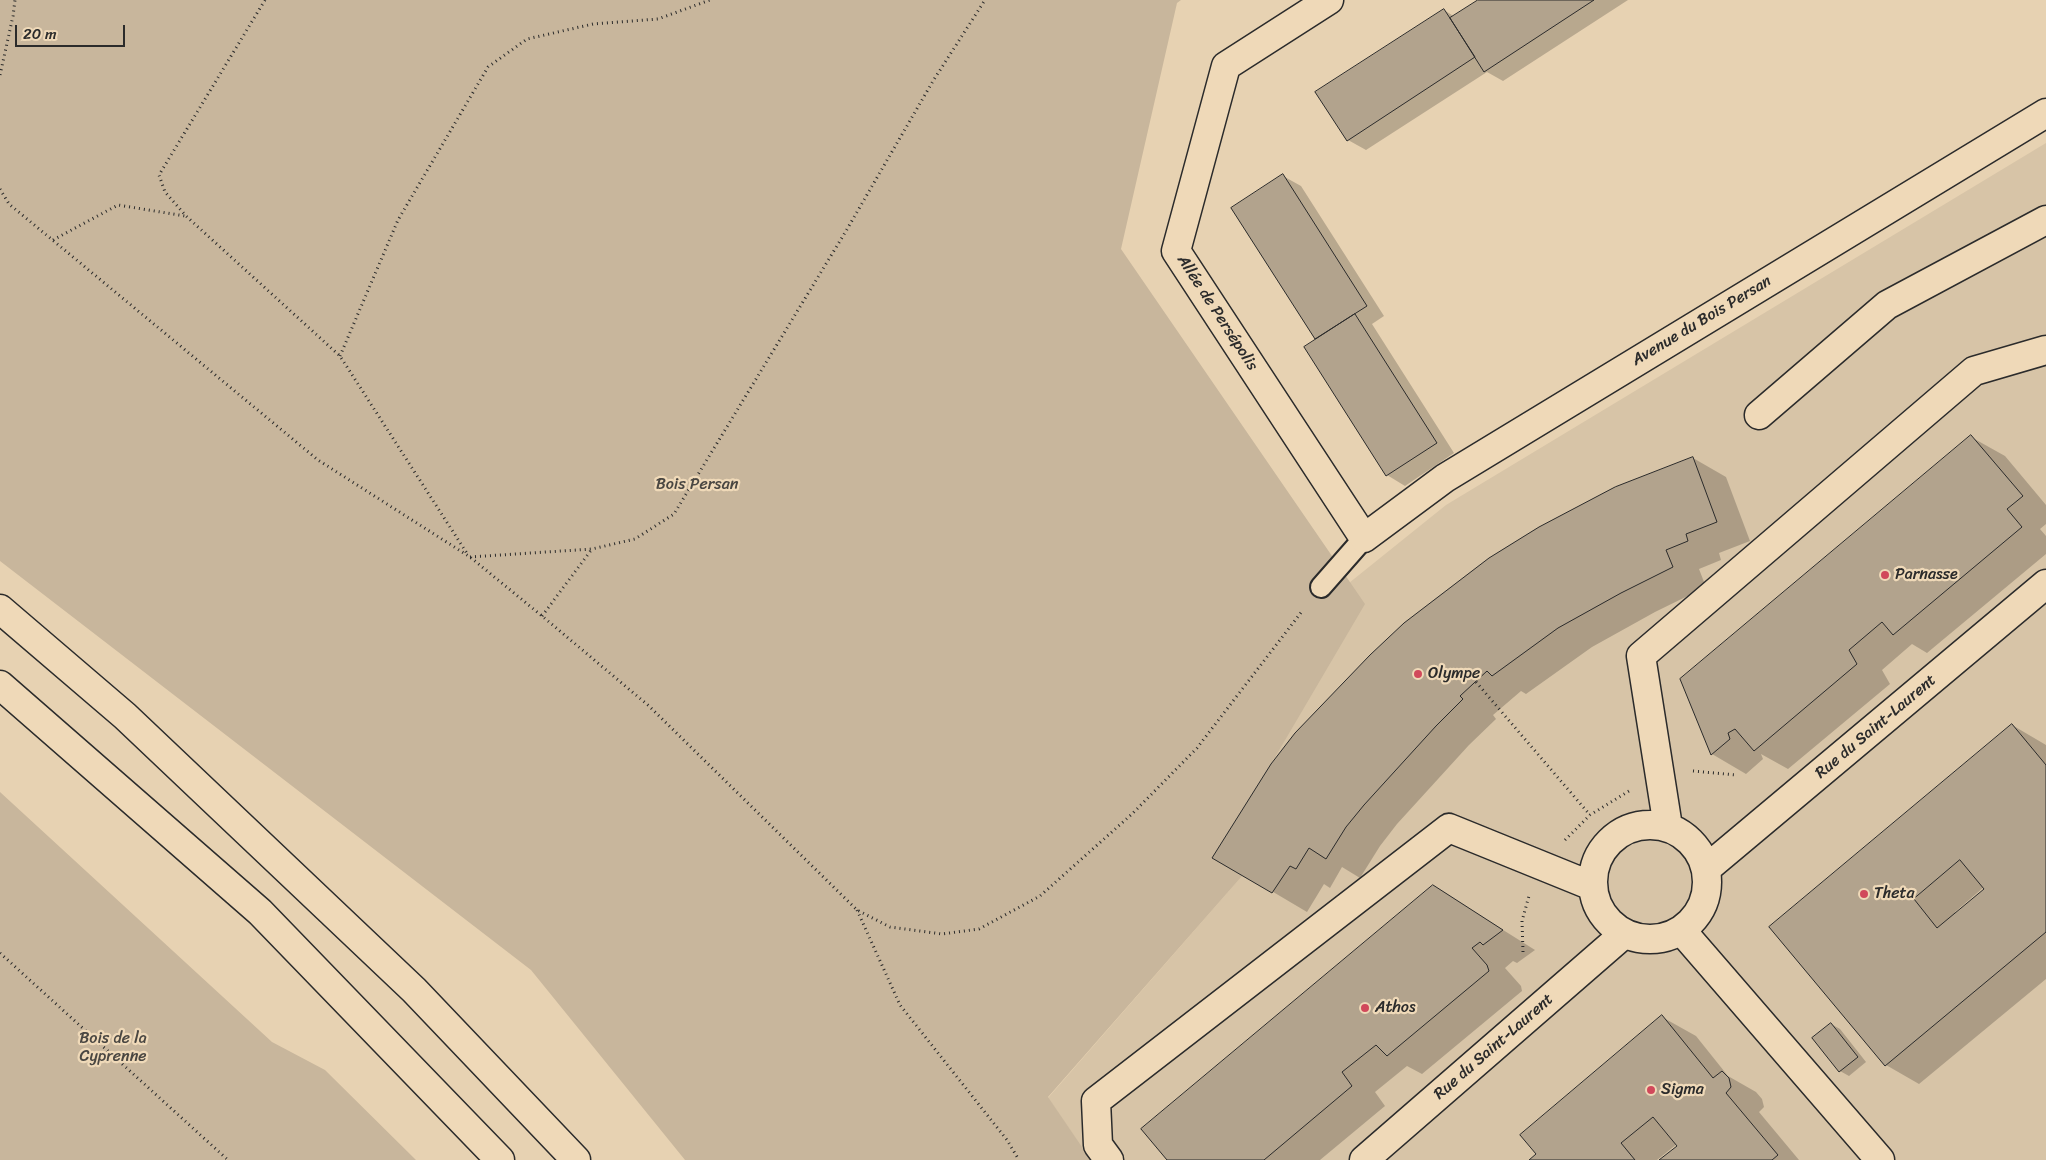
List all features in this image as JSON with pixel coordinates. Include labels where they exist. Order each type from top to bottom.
[{"type":"main road","name":"Allée de Persépolis","points":[[1329,0],[1226,66],[1176,251],[1364,538]]},
{"type":"main road","name":"Avenue du Bois Persan","points":[[1364,538],[1445,478],[2046,112]]},
{"type":"main road","points":[[1759,415],[1887,305],[2046,220]]},
{"type":"main road","points":[[1668,827],[1641,656],[1974,370],[2046,350]]},
{"type":"main road","name":"Rue du Saint-Laurent","points":[[1706,869],[2046,584]]},
{"type":"main road","points":[[0,609],[125,716],[414,990],[576,1160]]},
{"type":"main road","points":[[0,685],[260,912],[500,1160]]},
{"type":"main road","points":[[1649,824],[1668,827],[1685,836],[1698,851],[1706,869],[1707,886],[1703,903],[1694,918],[1681,930],[1663,938],[1644,939],[1624,934],[1608,922],[1602,914],[1597,905],[1592,886],[1594,868],[1601,850],[1614,837],[1631,828],[1649,824]]},
{"type":"main road","points":[[1109,1160],[1098,1145],[1096,1101],[1449,828],[1592,886]]},
{"type":"main road","points":[[1681,930],[1880,1160]]},
{"type":"main road","name":"Rue du Saint-Laurent","points":[[1364,1160],[1624,934]]},
{"type":"lane","points":[[1321,587],[1364,538]]},
{"type":"path","points":[[0,75],[14,16],[15,0]]},
{"type":"path","points":[[265,0],[160,175],[165,192],[186,216],[340,356],[470,557]]},
{"type":"path","points":[[340,356],[398,220],[488,67],[527,39],[593,24],[658,19],[710,0]]},
{"type":"path","points":[[470,557],[592,549],[635,539],[674,514],[846,231],[933,81],[985,0]]},
{"type":"path","points":[[0,189],[9,204],[318,460],[470,557],[542,616],[649,706],[857,910],[890,927],[942,934],[978,929],[1040,896],[1132,814],[1197,748],[1321,587]]},
{"type":"path","points":[[53,240],[118,205],[186,216]]},
{"type":"path","points":[[542,616],[592,549]]},
{"type":"path","points":[[1476,682],[1590,816]]},
{"type":"path","points":[[1523,952],[1522,920],[1539,864],[1590,816],[1659,773],[1699,770],[1736,775]]},
{"type":"path","points":[[857,910],[900,1005],[1007,1140],[1019,1160]]},
{"type":"path","points":[[0,953],[228,1160]]},
{"type":"shaded area","points":[[2046,143],[2046,1160],[1091,1160],[1048,1098],[1242,876],[1212,858],[1349,583],[1446,505]]},
{"type":"green space","name":"Bois Persan","points":[[0,0],[1181,0],[1177,3],[1121,249],[1365,604],[1271,764],[1243,875],[1048,1097],[1091,1160],[685,1160],[531,970],[0,561]]},
{"type":"green space","name":"Bois de la Cyprenne","points":[[0,792],[272,1042],[325,1070],[416,1160],[0,1160]]},
{"type":"building","points":[[1478,0],[1594,0],[1484,72],[1450,18]]},
{"type":"building","points":[[1444,9],[1475,57],[1347,141],[1315,92]]},
{"type":"building","points":[[1283,174],[1367,306],[1315,339],[1231,208]]},
{"type":"building","points":[[1355,314],[1437,443],[1386,476],[1304,347]]},
{"type":"building","name":"Parnasse","points":[[1971,435],[2023,496],[2007,509],[2022,527],[1893,635],[1882,622],[1849,650],[1857,664],[1754,751],[1735,729],[1728,733],[1730,739],[1711,755],[1680,679]]},
{"type":"building","name":"Olympe","points":[[1693,457],[1717,522],[1686,534],[1688,541],[1666,550],[1673,567],[1558,628],[1492,676],[1487,671],[1460,696],[1463,699],[1364,805],[1346,827],[1326,859],[1309,848],[1296,869],[1290,866],[1272,893],[1212,858],[1271,764],[1295,733],[1370,655],[1404,623],[1489,558],[1539,527],[1615,487]]},
{"type":"building","name":"Theta","points":[[2012,724],[2046,765],[2046,932],[1885,1066],[1769,927]],"holes":[[[1960,860],[1984,889],[1937,928],[1914,899]]]},
{"type":"building","name":"Athos","points":[[1433,885],[1503,930],[1483,945],[1480,942],[1472,948],[1487,965],[1489,971],[1387,1056],[1376,1045],[1342,1072],[1352,1086],[1264,1160],[1167,1160],[1141,1129]]},
{"type":"building","name":"Sigma","points":[[1662,1015],[1713,1078],[1722,1071],[1729,1078],[1731,1087],[1726,1093],[1778,1155],[1772,1160],[1659,1160],[1677,1146],[1653,1117],[1621,1143],[1635,1160],[1529,1160],[1536,1154],[1520,1135]]},
{"type":"building","points":[[1831,1023],[1858,1057],[1839,1072],[1812,1038]]},
{"type":"place","name":"Parnasse","points":[[1885,575]]},
{"type":"place","name":"Olympe","points":[[1418,674]]},
{"type":"place","name":"Theta","points":[[1864,894]]},
{"type":"place","name":"Athos","points":[[1365,1008]]},
{"type":"place","name":"Sigma","points":[[1651,1090]]}]
